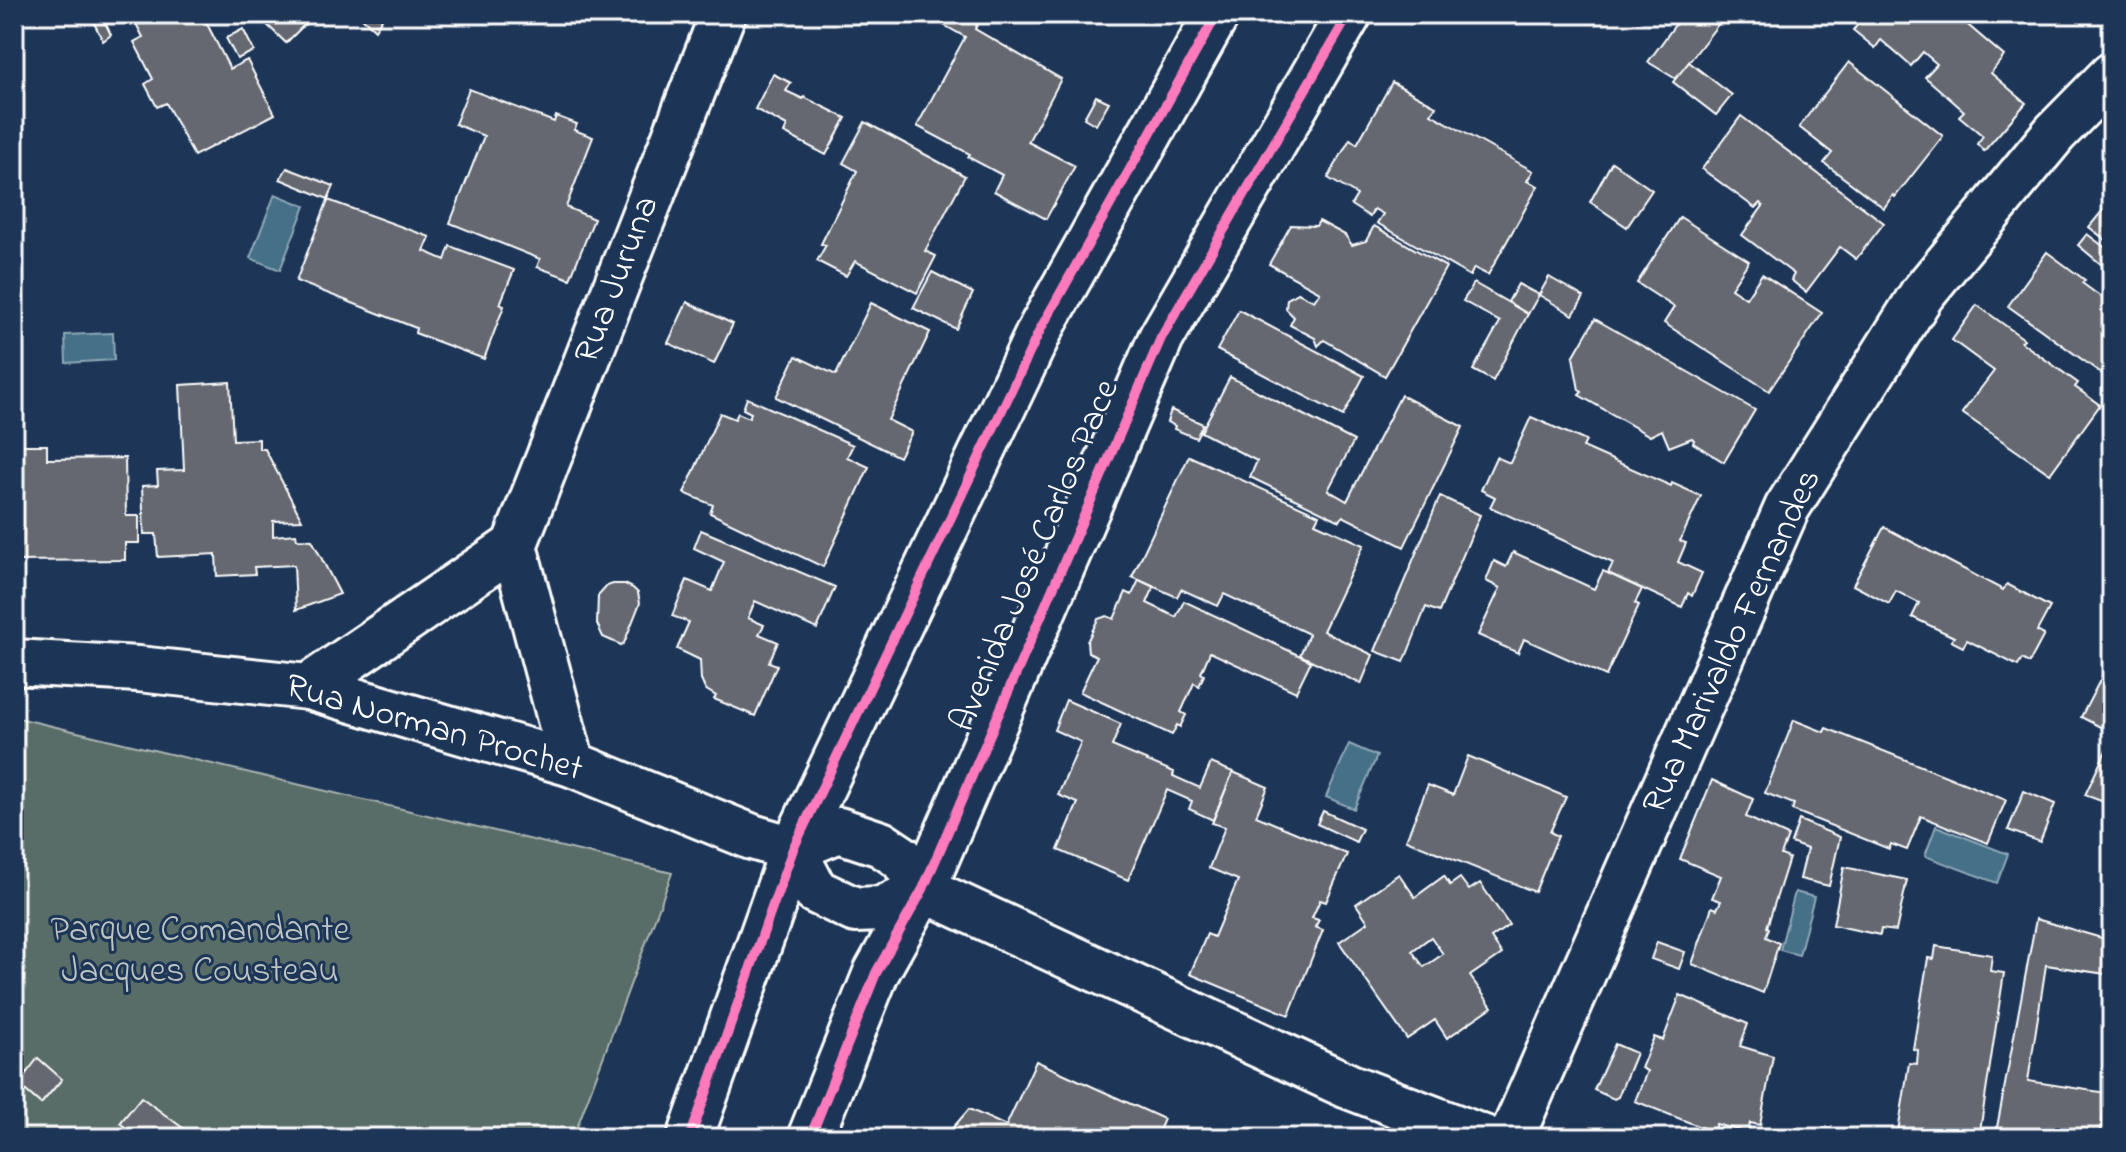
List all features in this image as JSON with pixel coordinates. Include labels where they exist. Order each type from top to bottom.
[{"type":"street","name":"Rua Juruna","points":[[514,546],[723,14]]},
{"type":"street","points":[[690,1138],[793,849],[1041,328],[1217,14]]},
{"type":"street","name":"Avenida José Carlos Pace","points":[[810,1138],[876,973],[923,889],[1161,338],[1349,14]]},
{"type":"street","name":"Rua Marivaldo Fernandes","points":[[1511,1138],[1787,508],[1922,294],[2055,133],[2112,75]]},
{"type":"street","points":[[308,687],[514,546],[572,764]]},
{"type":"street","name":"Rua Norman Prochet","points":[[14,662],[138,669],[308,687],[572,764],[752,837],[793,849]]},
{"type":"street","points":[[793,849],[839,830],[881,844],[902,858],[923,889],[1348,1086],[1484,1138]]},
{"type":"street","points":[[793,849],[815,891],[855,910],[882,909],[923,889]]},
{"type":"green space","name":"Parque Comandante Jacques Cousteau","points":[[14,717],[672,873],[573,1138],[14,1138]]},
{"type":"water","points":[[275,194],[305,206],[280,270],[250,258]]},
{"type":"water","points":[[113,333],[114,360],[66,363],[65,335]]},
{"type":"water","points":[[1349,744],[1377,756],[1354,809],[1326,797]]},
{"type":"water","points":[[1936,826],[2008,854],[1997,883],[1925,856]]},
{"type":"water","points":[[1795,892],[1814,897],[1799,955],[1780,950]]},
{"type":"building","points":[[131,14],[207,14],[204,18],[230,69],[247,60],[275,114],[194,156],[166,103],[157,107],[145,84],[153,79],[134,42],[143,37]]},
{"type":"building","points":[[256,14],[315,14],[286,43]]},
{"type":"building","points":[[358,14],[385,14],[375,30]]},
{"type":"building","points":[[936,14],[982,14],[975,29],[1061,79],[1028,142],[1075,166],[1046,219],[994,191],[1002,175],[917,126],[965,37],[933,19]]},
{"type":"building","points":[[1683,14],[1726,14],[1676,79],[1648,62]]},
{"type":"building","points":[[1867,14],[1955,14],[2004,56],[1991,73],[2026,103],[1984,151],[1977,144],[1983,136],[1959,116],[1964,111],[1925,77],[1937,64],[1923,52],[1911,66],[1881,40],[1875,48],[1853,30]]},
{"type":"building","points":[[103,18],[111,35],[103,41],[94,23]]},
{"type":"building","points":[[243,29],[254,51],[237,59],[226,38]]},
{"type":"building","points":[[1689,62],[1732,95],[1716,115],[1673,82]]},
{"type":"building","points":[[1849,62],[1943,136],[1884,208],[1824,163],[1832,153],[1799,127]]},
{"type":"building","points":[[773,74],[791,83],[786,91],[846,118],[826,155],[784,133],[787,126],[755,109]]},
{"type":"building","points":[[1392,82],[1436,106],[1431,114],[1533,171],[1527,181],[1538,186],[1488,275],[1474,268],[1470,276],[1377,223],[1383,214],[1374,209],[1370,217],[1351,205],[1357,195],[1328,178],[1350,139],[1357,144]]},
{"type":"building","points":[[469,89],[554,122],[556,116],[577,124],[574,130],[593,137],[566,207],[594,219],[570,279],[537,267],[540,259],[450,223],[484,136],[455,124]]},
{"type":"building","points":[[1096,96],[1109,102],[1096,125],[1084,118]]},
{"type":"building","points":[[1741,116],[1884,223],[1856,259],[1840,247],[1806,292],[1791,280],[1794,274],[1742,235],[1763,206],[1760,203],[1755,208],[1702,169]]},
{"type":"building","points":[[865,122],[965,176],[925,251],[936,256],[917,293],[855,261],[846,276],[817,261],[826,245],[821,244],[857,171],[843,163]]},
{"type":"building","points":[[1612,162],[1652,190],[1627,227],[1590,202]]},
{"type":"building","points":[[287,168],[334,186],[328,199],[280,179]]},
{"type":"building","points":[[2112,199],[2112,245],[2089,227]]},
{"type":"building","points":[[328,200],[430,237],[424,251],[445,260],[450,246],[514,270],[500,304],[504,306],[484,359],[415,333],[416,328],[296,281]]},
{"type":"building","points":[[1680,217],[1749,261],[1731,288],[1746,298],[1762,274],[1822,313],[1769,391],[1664,323],[1674,307],[1637,283]]},
{"type":"building","points":[[1319,221],[1345,235],[1352,245],[1366,241],[1374,226],[1446,267],[1385,376],[1324,340],[1318,346],[1315,338],[1290,325],[1294,317],[1286,309],[1287,299],[1298,293],[1314,301],[1320,292],[1269,264],[1291,225],[1316,226]]},
{"type":"building","points":[[2087,234],[2111,252],[2102,265],[2078,245]]},
{"type":"building","points":[[2047,252],[2112,305],[2112,381],[2008,306]]},
{"type":"building","points":[[932,272],[973,293],[956,329],[913,308]]},
{"type":"building","points":[[1549,277],[1584,297],[1573,315],[1539,295]]},
{"type":"building","points":[[1474,283],[1528,314],[1493,381],[1473,370],[1500,322],[1463,301]]},
{"type":"building","points":[[1518,284],[1539,295],[1528,314],[1508,302]]},
{"type":"building","points":[[687,302],[733,324],[714,364],[668,343]]},
{"type":"building","points":[[871,303],[930,332],[888,420],[912,432],[899,457],[776,397],[796,356],[836,375]]},
{"type":"building","points":[[1977,305],[2024,339],[2021,342],[2078,383],[2075,387],[2100,405],[2050,474],[1962,413],[1994,371],[1952,340]]},
{"type":"building","points":[[1239,310],[1364,376],[1343,416],[1217,350]]},
{"type":"building","points":[[1595,319],[1755,410],[1724,462],[1693,443],[1692,438],[1669,447],[1662,430],[1650,436],[1579,395],[1582,392],[1579,390],[1573,357]]},
{"type":"building","points":[[1230,377],[1354,441],[1328,490],[1347,501],[1401,395],[1463,427],[1404,547],[1343,516],[1340,521],[1250,477],[1257,461],[1201,432]]},
{"type":"building","points":[[230,382],[233,440],[259,439],[259,449],[265,449],[302,520],[273,521],[273,536],[296,534],[297,539],[312,540],[340,594],[296,610],[294,565],[254,567],[255,574],[217,576],[216,554],[158,557],[156,534],[144,534],[142,486],[158,485],[157,471],[184,470],[180,385]]},
{"type":"building","points":[[747,398],[853,445],[847,457],[869,467],[823,567],[710,513],[713,505],[684,493],[720,413],[735,419],[738,413],[749,418],[751,413],[743,409]]},
{"type":"building","points":[[1171,410],[1203,424],[1196,438],[1174,429],[1175,426],[1167,422]]},
{"type":"building","points":[[1531,417],[1586,441],[1583,447],[1701,496],[1680,541],[1686,543],[1678,562],[1702,573],[1692,596],[1688,593],[1682,607],[1608,573],[1613,563],[1490,507],[1495,497],[1481,490],[1496,457],[1510,463]]},
{"type":"building","points":[[18,445],[47,445],[47,459],[125,458],[126,516],[139,516],[139,543],[125,543],[125,560],[14,561],[14,462],[19,462]]},
{"type":"building","points":[[1189,456],[1319,515],[1315,523],[1364,545],[1323,631],[1373,655],[1361,684],[1300,655],[1309,634],[1224,594],[1218,606],[1181,589],[1177,597],[1132,577]]},
{"type":"building","points":[[1440,496],[1480,515],[1439,612],[1426,607],[1404,662],[1375,651]]},
{"type":"building","points":[[1884,527],[2003,590],[2007,584],[2050,607],[2037,631],[2044,635],[2029,663],[2022,659],[2018,666],[1967,640],[1963,647],[1951,641],[1954,637],[1912,617],[1919,603],[1896,591],[1889,604],[1853,585]]},
{"type":"building","points":[[701,530],[835,587],[817,629],[755,601],[748,618],[764,625],[759,634],[778,642],[769,662],[777,665],[755,716],[714,699],[716,696],[705,689],[701,680],[700,660],[677,649],[689,622],[672,616],[687,580],[712,591],[724,562],[694,548]]},
{"type":"building","points":[[1513,552],[1594,589],[1603,571],[1642,589],[1635,603],[1639,605],[1606,676],[1524,639],[1518,653],[1478,635],[1500,588],[1486,581],[1494,561],[1506,567]]},
{"type":"building","points":[[1139,580],[1154,587],[1147,603],[1176,617],[1184,601],[1311,661],[1296,692],[1210,652],[1199,686],[1194,683],[1181,712],[1186,715],[1172,735],[1080,692],[1097,656],[1088,652],[1087,642],[1098,619],[1107,616],[1114,619],[1126,592],[1132,595]]},
{"type":"building","points":[[613,584],[633,588],[638,593],[640,603],[621,645],[603,637],[597,624],[598,596]]},
{"type":"building","points":[[2112,657],[2112,733],[2081,717]]},
{"type":"building","points":[[1066,700],[1121,724],[1112,746],[1174,772],[1173,776],[1200,788],[1211,763],[1233,772],[1213,820],[1189,809],[1192,801],[1167,790],[1128,880],[1058,850],[1078,803],[1058,795],[1081,742],[1054,730]]},
{"type":"building","points":[[1794,720],[1824,732],[1826,728],[2006,800],[1988,843],[1921,816],[1907,850],[1891,844],[1889,849],[1792,810],[1794,804],[1765,793]]},
{"type":"building","points":[[2112,738],[2112,805],[2085,795]]},
{"type":"building","points":[[1468,756],[1566,797],[1550,832],[1558,836],[1535,892],[1406,840],[1428,785],[1453,795]]},
{"type":"building","points":[[1233,772],[1268,787],[1256,816],[1347,854],[1326,902],[1320,900],[1312,918],[1319,920],[1315,927],[1323,930],[1289,1015],[1190,974],[1207,934],[1214,937],[1238,880],[1209,868],[1225,827],[1212,823]]},
{"type":"building","points":[[1712,780],[1753,799],[1746,817],[1788,836],[1781,855],[1789,858],[1766,937],[1779,943],[1763,993],[1692,964],[1712,907],[1717,909],[1721,901],[1712,898],[1721,876],[1680,859]]},
{"type":"building","points":[[2024,791],[2055,804],[2040,842],[2008,830]]},
{"type":"building","points":[[1323,811],[1362,829],[1356,842],[1317,824]]},
{"type":"building","points":[[1799,820],[1840,837],[1829,886],[1800,879],[1807,849],[1791,843]]},
{"type":"building","points":[[1844,867],[1907,880],[1896,931],[1881,929],[1880,935],[1833,925]]},
{"type":"building","points":[[1399,874],[1415,897],[1444,876],[1450,885],[1460,878],[1469,890],[1480,883],[1509,925],[1491,938],[1502,954],[1470,976],[1492,1007],[1447,1038],[1435,1020],[1407,1039],[1339,942],[1368,922],[1356,904]],"holes":[[[1431,937],[1443,954],[1424,967],[1412,951]]]},
{"type":"building","points":[[2036,919],[2112,941],[2112,975],[2046,965],[2028,1081],[2107,1093],[2100,1138],[1995,1138]]},
{"type":"building","points":[[1657,942],[1685,952],[1679,969],[1651,959]]},
{"type":"building","points":[[1936,946],[1992,955],[1990,971],[2004,973],[1979,1138],[1897,1138],[1909,1063],[1917,1064],[1918,1050],[1913,1049],[1928,958],[1934,959]]},
{"type":"building","points":[[1680,995],[1748,1024],[1740,1046],[1773,1056],[1760,1125],[1750,1123],[1748,1133],[1716,1124],[1713,1132],[1635,1101],[1647,1071],[1641,1068],[1654,1037],[1663,1040]]},
{"type":"building","points":[[1615,1044],[1636,1053],[1618,1097],[1614,1099],[1594,1090]]},
{"type":"building","points":[[38,1058],[62,1079],[41,1104],[18,1084]]},
{"type":"building","points":[[1036,1061],[1164,1119],[1156,1138],[944,1138],[969,1109],[1006,1126]]},
{"type":"building","points":[[141,1097],[195,1137],[138,1138],[120,1123]]},
{"type":"cycle path","points":[[690,1138],[793,849],[1041,328],[1217,14]]},
{"type":"cycle path","points":[[810,1138],[876,973],[923,889],[1161,338],[1349,14]]}]
